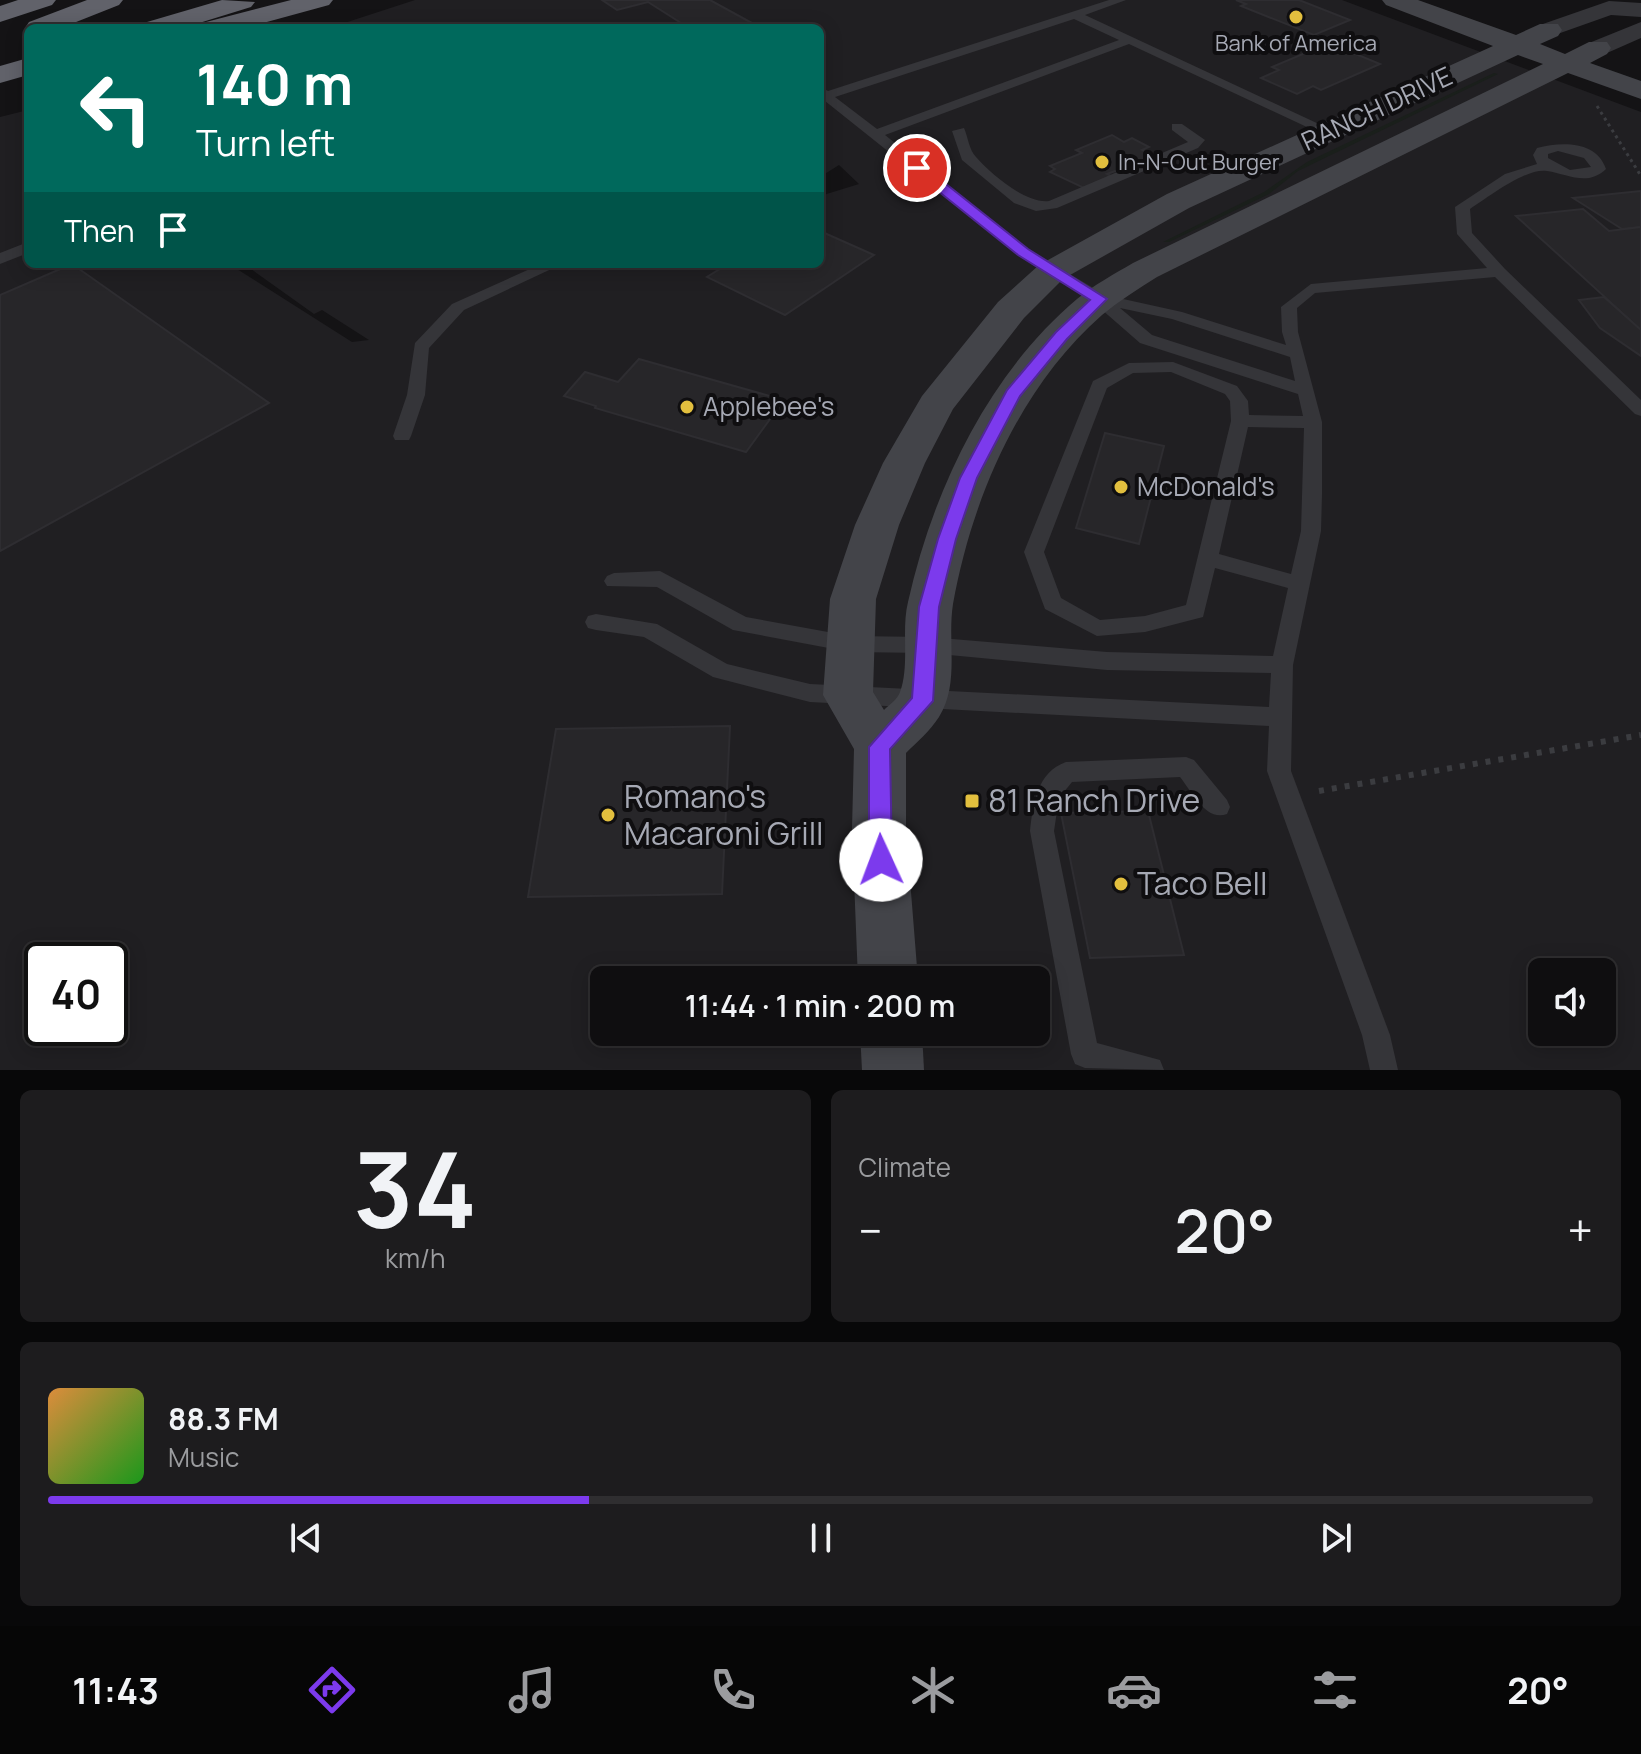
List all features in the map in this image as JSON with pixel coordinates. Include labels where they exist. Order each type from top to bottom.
[{"type":"highway","points":[[0,2],[7,0]]},
{"type":"highway","points":[[36,24],[110,0]]},
{"type":"highway","points":[[169,24],[248,0]]},
{"type":"highway","points":[[230,24],[320,0]]},
{"type":"highway","points":[[0,14],[30,24]]},
{"type":"highway","points":[[0,75],[24,67]]},
{"type":"highway","points":[[0,86],[24,79]]},
{"type":"street","points":[[1395,0],[1516,31],[1567,64],[1641,91]]},
{"type":"street","points":[[1549,30],[1609,8],[1641,10]]},
{"type":"street","points":[[1598,48],[1641,29]]},
{"type":"street","points":[[1549,30],[1641,64]]},
{"type":"street","name":"RANCH DRIVE","points":[[848,695],[853,599],[877,525],[904,463],[936,405],[974,353],[1028,291],[1051,272],[1138,221],[1329,132],[1516,31],[1549,30]]},
{"type":"street","name":"RANCH DRIVE","points":[[922,701],[929,607],[947,539],[969,478],[1013,394],[1061,336],[1099,299],[1191,246],[1598,48]]},
{"type":"street","points":[[848,695],[880,747],[879,829],[887,966]]},
{"type":"street","points":[[880,747],[922,701]]},
{"type":"street","points":[[892,1046],[893,1070]]},
{"type":"lane","points":[[824,93],[1120,0]]},
{"type":"lane","points":[[1075,15],[1329,132]]},
{"type":"lane","points":[[876,134],[1130,40]]},
{"type":"lane","points":[[824,93],[1051,272],[1099,299],[1146,339],[1305,390]]},
{"type":"lane","points":[[959,131],[967,157],[1019,200],[1036,207],[1052,205],[1193,145],[1198,140],[1177,127]]},
{"type":"lane","points":[[1547,165],[1510,177],[1462,207],[1465,234],[1499,272],[1641,410]]},
{"type":"lane","points":[[0,259],[24,249]]},
{"type":"lane","points":[[402,436],[416,395],[421,347],[458,307],[545,268]]},
{"type":"lane","points":[[1384,1070],[1376,1035],[1279,771],[1282,665],[1311,531],[1313,422],[1290,332],[1289,307],[1311,289],[1499,272]]},
{"type":"lane","points":[[1099,299],[1176,315],[1298,354]]},
{"type":"lane","points":[[1173,367],[1231,390],[1240,411],[1210,559],[1195,611],[1145,624],[1097,628],[1052,603],[1034,552],[1099,385],[1129,368],[1173,367]]},
{"type":"lane","points":[[1240,411],[1313,422]]},
{"type":"lane","points":[[1210,559],[1300,584]]},
{"type":"lane","points":[[614,581],[660,579],[741,624],[850,644],[928,645],[1107,661],[1282,665]]},
{"type":"lane","points":[[596,622],[649,630],[721,671],[810,693],[1281,717]]},
{"type":"lane","points":[[1150,1070],[1085,1054],[1042,831],[1047,794],[1066,772],[1186,767],[1218,807]]},
{"type":"path","points":[[1591,95],[1641,176]]},
{"type":"path","points":[[1289,796],[1641,735]]},
{"type":"shaded area","points":[[415,0],[1342,0],[1641,112],[1641,1070],[0,1070],[0,117],[24,111],[24,268],[235,268],[352,342],[369,340],[322,310],[314,314],[250,268],[824,268],[824,195],[859,184],[839,165],[824,174],[824,24],[341,24]]},
{"type":"shaded area","points":[[1494,73],[1498,74],[1298,171],[1269,194],[1169,242],[1163,242],[1264,192],[1307,162]]},
{"type":"building","points":[[602,0],[710,0],[754,24],[683,24],[648,2],[617,10]]},
{"type":"building","points":[[1236,0],[1299,0],[1350,20],[1314,35],[1241,6],[1246,4]]},
{"type":"building","points":[[1329,43],[1380,64],[1321,90],[1313,86],[1297,94],[1261,78],[1279,70],[1272,67]]},
{"type":"building","name":"In-N-Out Burger","points":[[1112,135],[1124,142],[1132,138],[1149,147],[1142,150],[1154,157],[1107,174],[1111,176],[1084,188],[1050,172],[1055,169],[1050,166],[1082,153],[1076,150]]},
{"type":"building","points":[[1641,191],[1641,227],[1622,229],[1573,198]]},
{"type":"building","points":[[1583,209],[1609,231],[1641,227],[1641,330],[1516,216]]},
{"type":"building","points":[[824,233],[874,255],[785,315],[707,277],[722,268],[824,268]]},
{"type":"building","points":[[63,268],[78,268],[269,403],[0,551],[0,295]]},
{"type":"building","points":[[1604,297],[1641,330],[1641,356],[1600,328],[1579,300]]},
{"type":"building","name":"Applebee's","points":[[639,359],[784,400],[746,452],[564,396],[585,372],[618,382]]},
{"type":"building","name":"McDonald's","points":[[1105,433],[1164,446],[1139,544],[1076,528]]},
{"type":"building","points":[[730,726],[722,894],[528,897],[556,729]]},
{"type":"building","name":"Taco Bell","points":[[1148,811],[1184,955],[1090,958],[1061,813]]},
{"type":"place","name":"Bank of America","points":[[1296,17]]},
{"type":"place","name":"In-N-Out Burger","points":[[1102,162]]},
{"type":"place","name":"Applebee's","points":[[687,407]]},
{"type":"place","name":"McDonald's","points":[[1121,487]]},
{"type":"place","name":"81 Ranch Drive","points":[[972,801]]},
{"type":"place","name":"Romano's Macaroni Grill","points":[[608,815]]},
{"type":"place","name":"Taco Bell","points":[[1121,884]]},
{"type":"route","points":[[881,860],[880,747],[922,701],[929,607],[947,539],[969,478],[1013,394],[1080,315],[1099,299],[1023,252],[917,168]]}]
